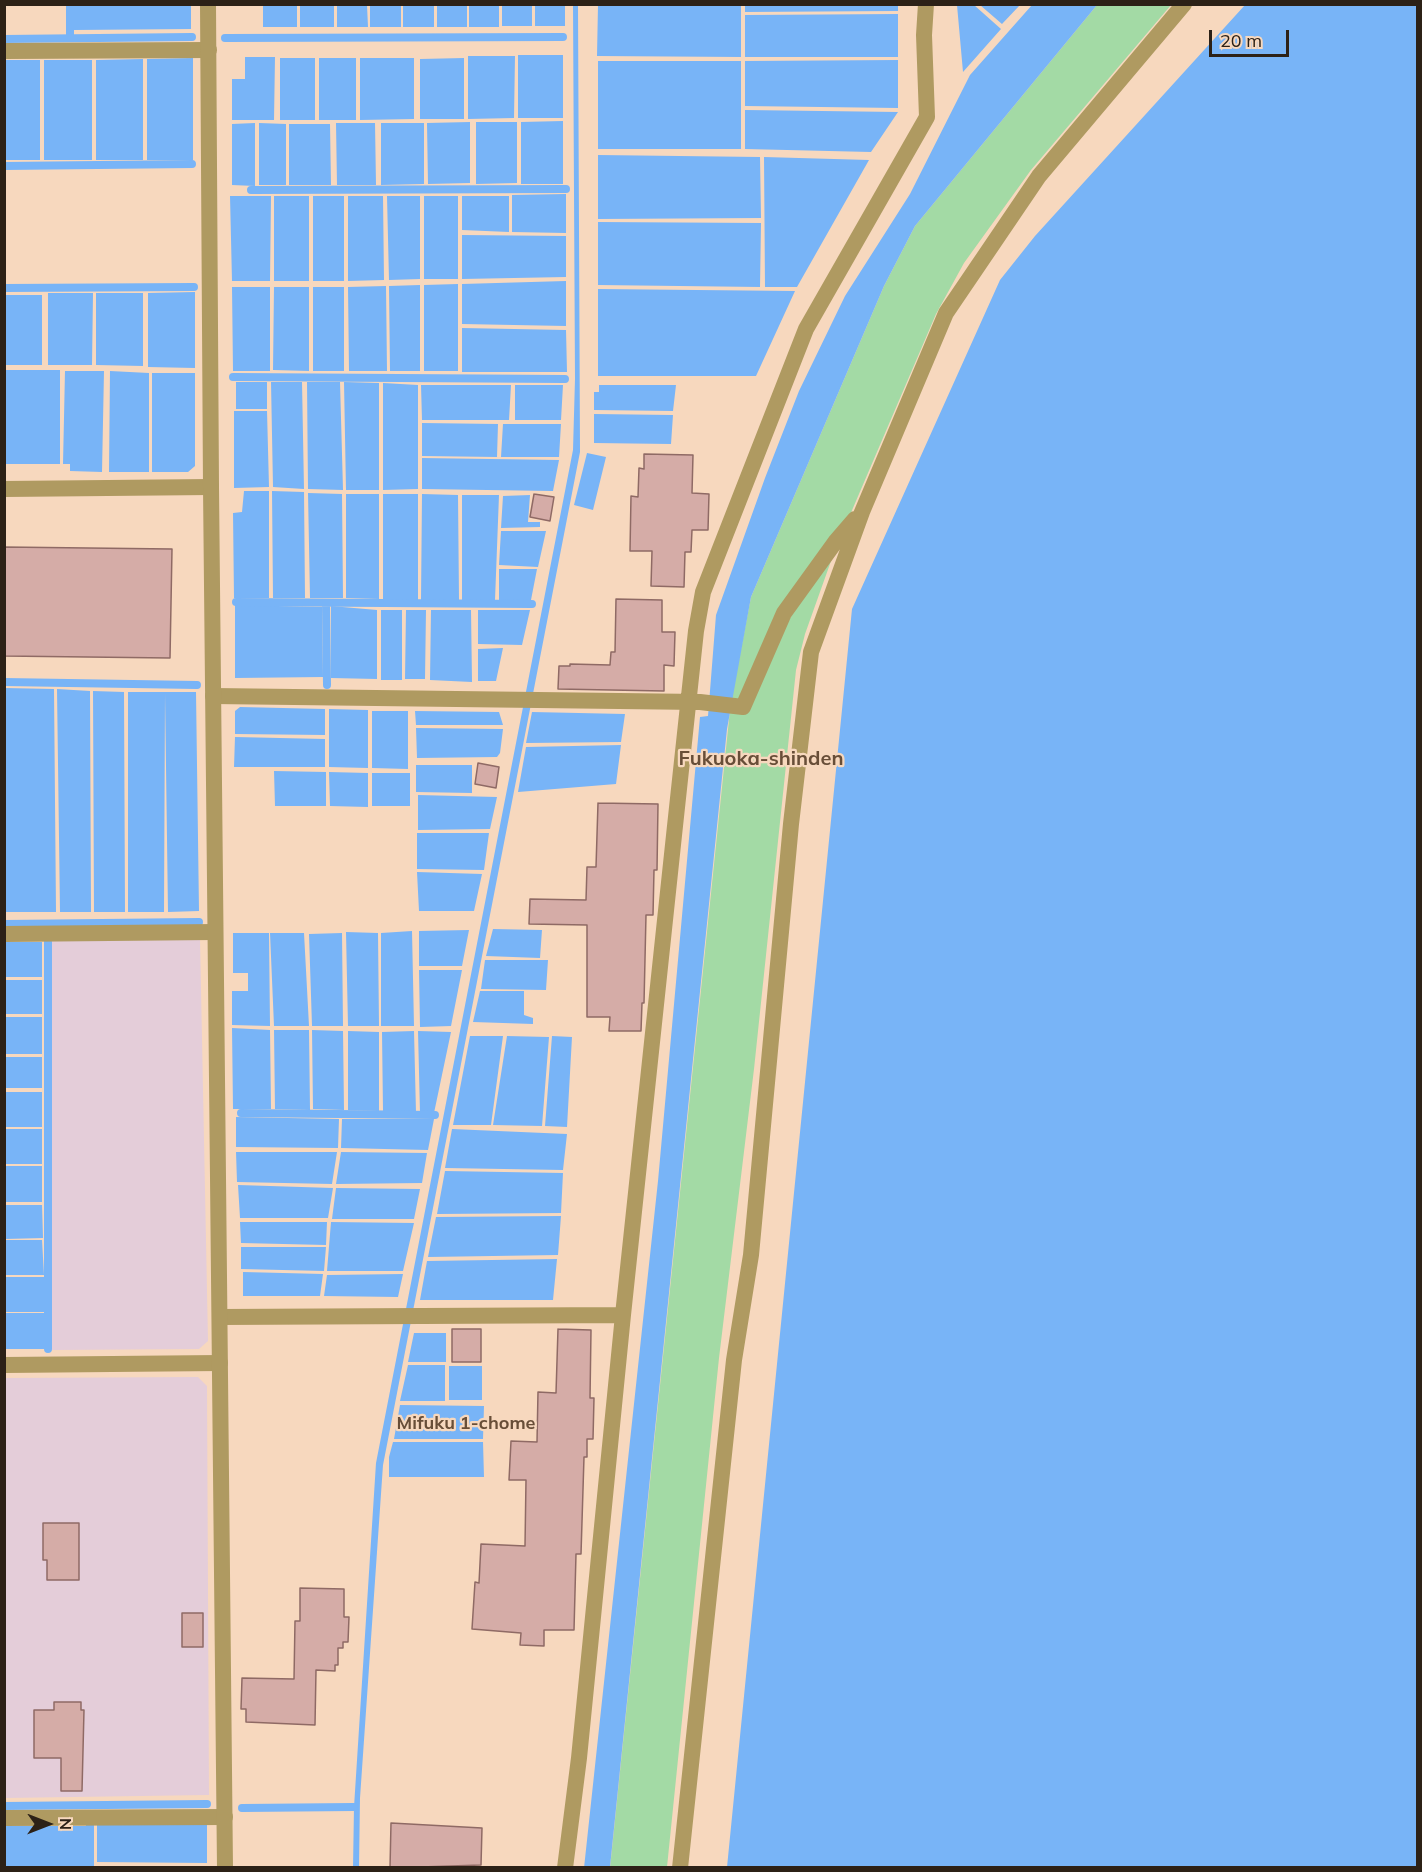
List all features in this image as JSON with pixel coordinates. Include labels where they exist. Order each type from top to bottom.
[{"type":"street","points":[[208,4],[225,1868]]},
{"type":"street","points":[[566,1868],[623,1314],[694,702],[696,631],[703,592],[806,329],[927,117],[924,35],[926,4]]},
{"type":"street","points":[[680,1868],[734,1360],[751,1255],[788,857],[811,652],[862,512],[946,313],[1039,176],[1184,4]]},
{"type":"street","points":[[4,51],[209,50]]},
{"type":"street","points":[[4,489],[211,488]]},
{"type":"street","points":[[213,696],[694,702],[743,707],[784,613],[836,541],[862,512]]},
{"type":"street","points":[[4,934],[215,932]]},
{"type":"street","points":[[220,1317],[623,1314]]},
{"type":"street","points":[[4,1365],[220,1364]]},
{"type":"street","points":[[4,1818],[225,1817]]},
{"type":"shaded area","points":[[50,939],[200,939],[208,1341],[199,1349],[52,1350]]},
{"type":"shaded area","points":[[198,1377],[207,1386],[209,1795],[5,1798],[4,1378]]},
{"type":"green space","points":[[1097,5],[1171,5],[1031,170],[964,263],[936,314],[850,515],[743,699],[731,701],[751,597],[884,286],[915,226]]},
{"type":"green space","points":[[836,547],[805,634],[796,670],[754,1069],[719,1358],[667,1867],[610,1868],[730,710],[747,710],[788,614]]},
{"type":"water","points":[[898,4],[898,11],[745,12],[745,5]]},
{"type":"water","points":[[74,5],[191,5],[191,29],[74,30]]},
{"type":"water","points":[[263,5],[297,5],[297,27],[263,27]]},
{"type":"water","points":[[300,5],[334,5],[334,27],[300,27]]},
{"type":"water","points":[[337,5],[367,5],[368,27],[337,27]]},
{"type":"water","points":[[370,5],[401,5],[401,27],[370,27]]},
{"type":"water","points":[[403,5],[434,5],[434,27],[403,27]]},
{"type":"water","points":[[437,5],[467,5],[467,27],[437,27]]},
{"type":"water","points":[[469,5],[499,5],[499,27],[469,27]]},
{"type":"water","points":[[502,5],[532,5],[532,26],[502,26]]},
{"type":"water","points":[[535,5],[565,5],[565,26],[535,26]]},
{"type":"water","points":[[573,5],[578,5],[580,452],[383,1465],[360,1798],[359,1867],[353,1868],[354,1807],[376,1463],[573,450],[575,379]]},
{"type":"water","points":[[598,5],[741,5],[741,57],[597,56]]},
{"type":"water","points":[[957,5],[974,5],[1001,29],[963,72]]},
{"type":"water","points":[[980,5],[1020,5],[1002,24]]},
{"type":"water","points":[[1032,5],[1097,5],[915,226],[884,286],[751,597],[727,729],[610,1867],[584,1868],[658,1181],[700,717],[708,716],[716,615],[799,391],[845,296],[910,194],[970,75]]},
{"type":"water","points":[[1245,5],[1417,5],[1417,1867],[727,1867],[852,609],[1000,280],[1035,236]]},
{"type":"water","points":[[898,14],[898,57],[745,57],[745,15]]},
{"type":"water","points":[[518,55],[563,55],[563,118],[518,118]]},
{"type":"water","points":[[468,56],[515,56],[514,118],[468,119]]},
{"type":"water","points":[[245,57],[275,57],[274,120],[232,120],[232,79],[245,79]]},
{"type":"water","points":[[193,58],[193,160],[147,160],[147,59]]},
{"type":"water","points":[[280,58],[315,58],[315,120],[280,120]]},
{"type":"water","points":[[319,58],[356,58],[356,120],[319,120]]},
{"type":"water","points":[[360,58],[414,58],[414,119],[360,120]]},
{"type":"water","points":[[464,58],[464,119],[420,119],[420,59]]},
{"type":"water","points":[[143,59],[143,160],[96,160],[96,60]]},
{"type":"water","points":[[5,60],[40,60],[40,160],[5,160]]},
{"type":"water","points":[[44,60],[92,60],[92,160],[44,160]]},
{"type":"water","points":[[898,60],[898,108],[745,106],[745,61]]},
{"type":"water","points":[[598,61],[741,61],[741,149],[598,149]]},
{"type":"water","points":[[745,110],[898,112],[871,152],[745,149]]},
{"type":"water","points":[[563,121],[563,184],[521,184],[521,122]]},
{"type":"water","points":[[470,122],[470,183],[428,184],[427,123]]},
{"type":"water","points":[[476,122],[517,122],[517,183],[476,184]]},
{"type":"water","points":[[255,123],[255,186],[232,185],[232,124]]},
{"type":"water","points":[[259,123],[286,124],[286,185],[259,185]]},
{"type":"water","points":[[336,123],[375,123],[376,185],[337,185]]},
{"type":"water","points":[[381,123],[424,123],[424,184],[381,185]]},
{"type":"water","points":[[289,124],[330,124],[331,185],[289,185]]},
{"type":"water","points":[[598,155],[760,157],[761,218],[598,219]]},
{"type":"water","points":[[764,157],[869,160],[797,287],[765,287]]},
{"type":"water","points":[[566,194],[566,233],[512,232],[512,195]]},
{"type":"water","points":[[230,196],[271,196],[270,281],[232,281]]},
{"type":"water","points":[[274,196],[309,196],[309,281],[274,281]]},
{"type":"water","points":[[313,196],[344,196],[344,281],[313,281]]},
{"type":"water","points":[[348,196],[383,196],[384,280],[348,281]]},
{"type":"water","points":[[387,196],[420,196],[420,279],[389,280]]},
{"type":"water","points":[[424,196],[458,196],[458,279],[424,279]]},
{"type":"water","points":[[462,196],[509,196],[509,232],[462,230]]},
{"type":"water","points":[[598,222],[761,223],[760,287],[598,285]]},
{"type":"water","points":[[462,235],[566,236],[566,277],[462,279]]},
{"type":"water","points":[[566,281],[566,326],[462,324],[462,284]]},
{"type":"water","points":[[458,284],[458,371],[424,371],[424,285]]},
{"type":"water","points":[[420,285],[420,371],[390,371],[389,286]]},
{"type":"water","points":[[386,286],[387,371],[349,371],[348,287]]},
{"type":"water","points":[[232,287],[270,287],[270,371],[233,371]]},
{"type":"water","points":[[274,287],[309,287],[309,371],[273,370]]},
{"type":"water","points":[[313,287],[344,287],[344,371],[313,371]]},
{"type":"water","points":[[598,289],[795,291],[756,376],[598,376]]},
{"type":"water","points":[[195,292],[195,368],[148,367],[148,293]]},
{"type":"water","points":[[48,293],[93,293],[92,365],[48,365]]},
{"type":"water","points":[[96,293],[143,293],[143,366],[96,365]]},
{"type":"water","points":[[4,295],[42,295],[42,365],[5,365]]},
{"type":"water","points":[[462,328],[566,330],[567,372],[462,372]]},
{"type":"water","points":[[5,370],[60,370],[60,464],[5,464]]},
{"type":"water","points":[[65,371],[104,371],[102,472],[70,471],[70,464],[63,464]]},
{"type":"water","points":[[110,371],[149,373],[149,472],[109,472]]},
{"type":"water","points":[[152,373],[195,373],[195,466],[188,472],[152,472]]},
{"type":"water","points":[[236,382],[267,382],[267,409],[236,409]]},
{"type":"water","points":[[271,382],[302,382],[304,489],[273,487]]},
{"type":"water","points":[[307,382],[340,382],[343,490],[308,489]]},
{"type":"water","points":[[344,382],[379,383],[379,490],[346,490]]},
{"type":"water","points":[[383,383],[418,385],[418,489],[383,490]]},
{"type":"water","points":[[421,385],[511,385],[509,420],[422,420]]},
{"type":"water","points":[[515,385],[563,385],[561,420],[515,420]]},
{"type":"water","points":[[599,385],[676,385],[673,411],[594,410],[594,392],[599,392]]},
{"type":"water","points":[[234,411],[267,411],[269,487],[234,488]]},
{"type":"water","points":[[594,414],[673,415],[671,444],[594,443]]},
{"type":"water","points":[[422,423],[498,424],[497,457],[422,456]]},
{"type":"water","points":[[503,424],[561,424],[559,457],[501,457]]},
{"type":"water","points":[[587,453],[606,457],[593,510],[574,505]]},
{"type":"water","points":[[422,458],[559,460],[553,491],[422,489]]},
{"type":"water","points":[[244,491],[269,491],[269,598],[234,598],[233,513],[242,512]]},
{"type":"water","points":[[272,491],[304,492],[305,598],[273,598]]},
{"type":"water","points":[[308,493],[342,494],[343,598],[310,598]]},
{"type":"water","points":[[346,494],[379,494],[379,599],[346,598]]},
{"type":"water","points":[[383,494],[418,494],[418,600],[383,600]]},
{"type":"water","points":[[422,494],[458,495],[459,600],[421,600]]},
{"type":"water","points":[[462,495],[499,495],[495,600],[462,600]]},
{"type":"water","points":[[530,495],[528,522],[540,522],[540,527],[501,528],[503,496]]},
{"type":"water","points":[[501,531],[546,531],[538,567],[499,565]]},
{"type":"water","points":[[499,569],[537,569],[531,600],[499,600]]},
{"type":"water","points":[[235,605],[322,607],[323,677],[235,678]]},
{"type":"water","points":[[331,606],[377,610],[377,679],[331,678]]},
{"type":"water","points":[[381,610],[402,610],[402,680],[381,680]]},
{"type":"water","points":[[406,610],[426,610],[425,679],[405,679]]},
{"type":"water","points":[[431,610],[471,610],[472,682],[430,680]]},
{"type":"water","points":[[478,610],[530,610],[522,645],[478,644]]},
{"type":"water","points":[[503,648],[496,681],[478,681],[478,649]]},
{"type":"water","points":[[5,688],[54,689],[56,912],[5,912]]},
{"type":"water","points":[[57,689],[90,691],[91,912],[60,912]]},
{"type":"water","points":[[93,691],[124,692],[125,912],[94,912]]},
{"type":"water","points":[[128,692],[196,692],[199,911],[168,912],[165,693],[164,912],[128,912]]},
{"type":"water","points":[[240,707],[325,709],[325,735],[235,734],[235,711]]},
{"type":"water","points":[[329,709],[368,710],[368,768],[329,767]]},
{"type":"water","points":[[372,711],[408,711],[408,769],[372,768]]},
{"type":"water","points":[[415,711],[499,712],[503,725],[416,725]]},
{"type":"water","points":[[532,712],[625,714],[621,742],[526,743]]},
{"type":"water","points":[[416,728],[503,729],[500,753],[497,757],[417,758]]},
{"type":"water","points":[[235,737],[325,739],[325,767],[234,767]]},
{"type":"water","points":[[621,745],[616,784],[518,792],[526,747]]},
{"type":"water","points":[[416,765],[472,765],[472,793],[416,792]]},
{"type":"water","points":[[274,771],[326,772],[326,806],[275,806]]},
{"type":"water","points":[[329,772],[368,773],[368,807],[330,806]]},
{"type":"water","points":[[372,773],[410,773],[410,806],[372,806]]},
{"type":"water","points":[[418,795],[497,797],[490,829],[418,830]]},
{"type":"water","points":[[417,833],[489,833],[484,870],[417,869]]},
{"type":"water","points":[[417,872],[482,874],[474,911],[419,911]]},
{"type":"water","points":[[493,929],[542,930],[540,958],[486,956]]},
{"type":"water","points":[[469,930],[462,966],[419,966],[419,931]]},
{"type":"water","points":[[412,931],[414,1026],[381,1026],[381,933]]},
{"type":"water","points":[[346,932],[378,933],[379,1026],[348,1026]]},
{"type":"water","points":[[233,933],[269,933],[270,1026],[232,1025],[232,991],[248,991],[248,973],[233,973]]},
{"type":"water","points":[[270,933],[304,933],[309,1026],[274,1026]]},
{"type":"water","points":[[342,933],[343,1026],[312,1026],[309,934]]},
{"type":"water","points":[[5,942],[42,942],[42,977],[5,977]]},
{"type":"water","points":[[485,960],[548,960],[546,990],[481,989]]},
{"type":"water","points":[[419,970],[462,970],[451,1026],[420,1027]]},
{"type":"water","points":[[5,980],[42,980],[42,1014],[5,1014]]},
{"type":"water","points":[[480,991],[524,991],[524,1015],[533,1018],[533,1024],[473,1022]]},
{"type":"water","points":[[4,1017],[42,1017],[42,1054],[5,1054]]},
{"type":"water","points":[[232,1028],[270,1030],[271,1109],[233,1109]]},
{"type":"water","points":[[274,1030],[309,1030],[310,1110],[275,1109]]},
{"type":"water","points":[[312,1030],[343,1031],[344,1110],[313,1109]]},
{"type":"water","points":[[348,1031],[379,1032],[379,1111],[348,1110]]},
{"type":"water","points":[[414,1031],[416,1113],[383,1111],[382,1032]]},
{"type":"water","points":[[418,1031],[451,1032],[434,1113],[420,1113]]},
{"type":"water","points":[[470,1036],[503,1036],[491,1125],[453,1125]]},
{"type":"water","points":[[507,1036],[549,1037],[542,1126],[493,1125]]},
{"type":"water","points":[[552,1036],[572,1037],[567,1127],[545,1126]]},
{"type":"water","points":[[4,1057],[42,1057],[42,1088],[5,1088]]},
{"type":"water","points":[[4,1092],[42,1092],[42,1127],[5,1127]]},
{"type":"water","points":[[236,1117],[339,1119],[338,1148],[236,1147]]},
{"type":"water","points":[[342,1119],[434,1119],[428,1150],[341,1148]]},
{"type":"water","points":[[5,1129],[42,1129],[42,1164],[5,1164]]},
{"type":"water","points":[[452,1129],[567,1134],[563,1170],[445,1168]]},
{"type":"water","points":[[236,1152],[337,1152],[332,1184],[237,1182]]},
{"type":"water","points":[[341,1152],[427,1153],[422,1183],[336,1184]]},
{"type":"water","points":[[4,1166],[42,1166],[42,1202],[5,1202]]},
{"type":"water","points":[[445,1171],[563,1173],[561,1213],[437,1214]]},
{"type":"water","points":[[238,1185],[333,1188],[328,1218],[240,1218]]},
{"type":"water","points":[[336,1188],[420,1189],[414,1219],[332,1219]]},
{"type":"water","points":[[4,1205],[42,1205],[43,1238],[5,1239]]},
{"type":"water","points":[[561,1216],[558,1255],[428,1257],[436,1217]]},
{"type":"water","points":[[240,1222],[327,1222],[326,1245],[241,1243]]},
{"type":"water","points":[[331,1222],[414,1223],[403,1271],[327,1271]]},
{"type":"water","points":[[5,1240],[42,1240],[44,1275],[5,1275]]},
{"type":"water","points":[[241,1247],[326,1247],[324,1271],[241,1269]]},
{"type":"water","points":[[557,1259],[553,1300],[420,1300],[427,1261]]},
{"type":"water","points":[[243,1272],[323,1274],[320,1296],[243,1296]]},
{"type":"water","points":[[403,1274],[398,1297],[324,1296],[327,1275]]},
{"type":"water","points":[[5,1277],[44,1277],[44,1312],[5,1312]]},
{"type":"water","points":[[5,1313],[44,1313],[44,1349],[5,1349]]},
{"type":"water","points":[[414,1333],[446,1333],[446,1362],[408,1362]]},
{"type":"water","points":[[408,1365],[445,1365],[445,1401],[400,1401]]},
{"type":"water","points":[[449,1366],[482,1366],[482,1400],[449,1400]]},
{"type":"water","points":[[400,1405],[484,1406],[483,1439],[394,1439]]},
{"type":"water","points":[[393,1442],[483,1442],[484,1477],[389,1477],[389,1457]]},
{"type":"water","points":[[97,1825],[207,1825],[207,1863],[97,1862]]},
{"type":"water","points":[[6,1826],[87,1826],[87,1867],[6,1867]]},
{"type":"water","points":[[97,1866],[207,1866],[207,1867],[97,1868]]},
{"type":"building","points":[[644,454],[693,455],[692,493],[709,494],[708,530],[692,530],[691,552],[685,552],[684,587],[651,586],[652,551],[630,551],[631,496],[638,497],[639,468],[644,469]]},
{"type":"building","points":[[534,494],[554,497],[550,521],[530,517]]},
{"type":"building","points":[[4,547],[172,549],[170,658],[4,656]]},
{"type":"building","points":[[616,599],[662,600],[662,632],[675,632],[674,666],[664,665],[664,691],[558,689],[559,666],[610,665],[611,652],[615,652]]},
{"type":"building","points":[[478,763],[499,767],[496,788],[475,784]]},
{"type":"building","points":[[598,803],[658,804],[657,870],[654,870],[653,915],[646,915],[641,1031],[609,1031],[610,1017],[587,1017],[587,925],[529,924],[530,899],[586,900],[587,867],[596,867]]},
{"type":"building","points":[[452,1329],[481,1329],[481,1362],[452,1362]]},
{"type":"building","points":[[558,1329],[591,1330],[590,1398],[594,1398],[593,1439],[587,1439],[587,1457],[584,1457],[581,1554],[576,1554],[574,1630],[544,1630],[544,1646],[520,1645],[521,1633],[472,1629],[475,1582],[479,1583],[481,1544],[525,1546],[526,1480],[509,1480],[511,1441],[537,1442],[538,1392],[556,1393]]},
{"type":"building","points":[[43,1523],[79,1523],[79,1580],[47,1580],[47,1560],[43,1560]]},
{"type":"building","points":[[300,1588],[344,1589],[344,1617],[349,1617],[348,1642],[343,1642],[343,1648],[338,1648],[338,1665],[335,1665],[335,1671],[316,1670],[315,1725],[246,1722],[246,1709],[241,1709],[242,1678],[294,1679],[295,1621],[300,1621]]},
{"type":"building","points":[[182,1613],[203,1613],[203,1647],[182,1647]]},
{"type":"building","points":[[54,1702],[81,1702],[81,1710],[84,1710],[82,1791],[61,1791],[61,1758],[34,1758],[34,1710],[54,1710]]},
{"type":"building","points":[[391,1823],[482,1828],[481,1865],[390,1868]]},
{"type":"waterway","points":[[70,4],[70,38]]},
{"type":"waterway","points":[[4,39],[192,37]]},
{"type":"waterway","points":[[225,38],[563,37]]},
{"type":"waterway","points":[[4,166],[192,164]]},
{"type":"waterway","points":[[251,190],[566,189]]},
{"type":"waterway","points":[[4,288],[194,287]]},
{"type":"waterway","points":[[233,377],[565,379]]},
{"type":"waterway","points":[[236,602],[532,604]]},
{"type":"waterway","points":[[326,603],[327,685]]},
{"type":"waterway","points":[[4,682],[197,685]]},
{"type":"waterway","points":[[4,924],[199,922]]},
{"type":"waterway","points":[[48,942],[48,1349]]},
{"type":"waterway","points":[[241,1113],[435,1115]]},
{"type":"waterway","points":[[4,1806],[207,1804]]},
{"type":"waterway","points":[[242,1808],[354,1807]]},
{"type":"waterway","points":[[90,1825],[90,1868]]},
{"type":"district","name":"Fukuoka-shinden","points":[[761,759]]},
{"type":"district","name":"Mifuku 1-chome","points":[[466,1424]]}]
